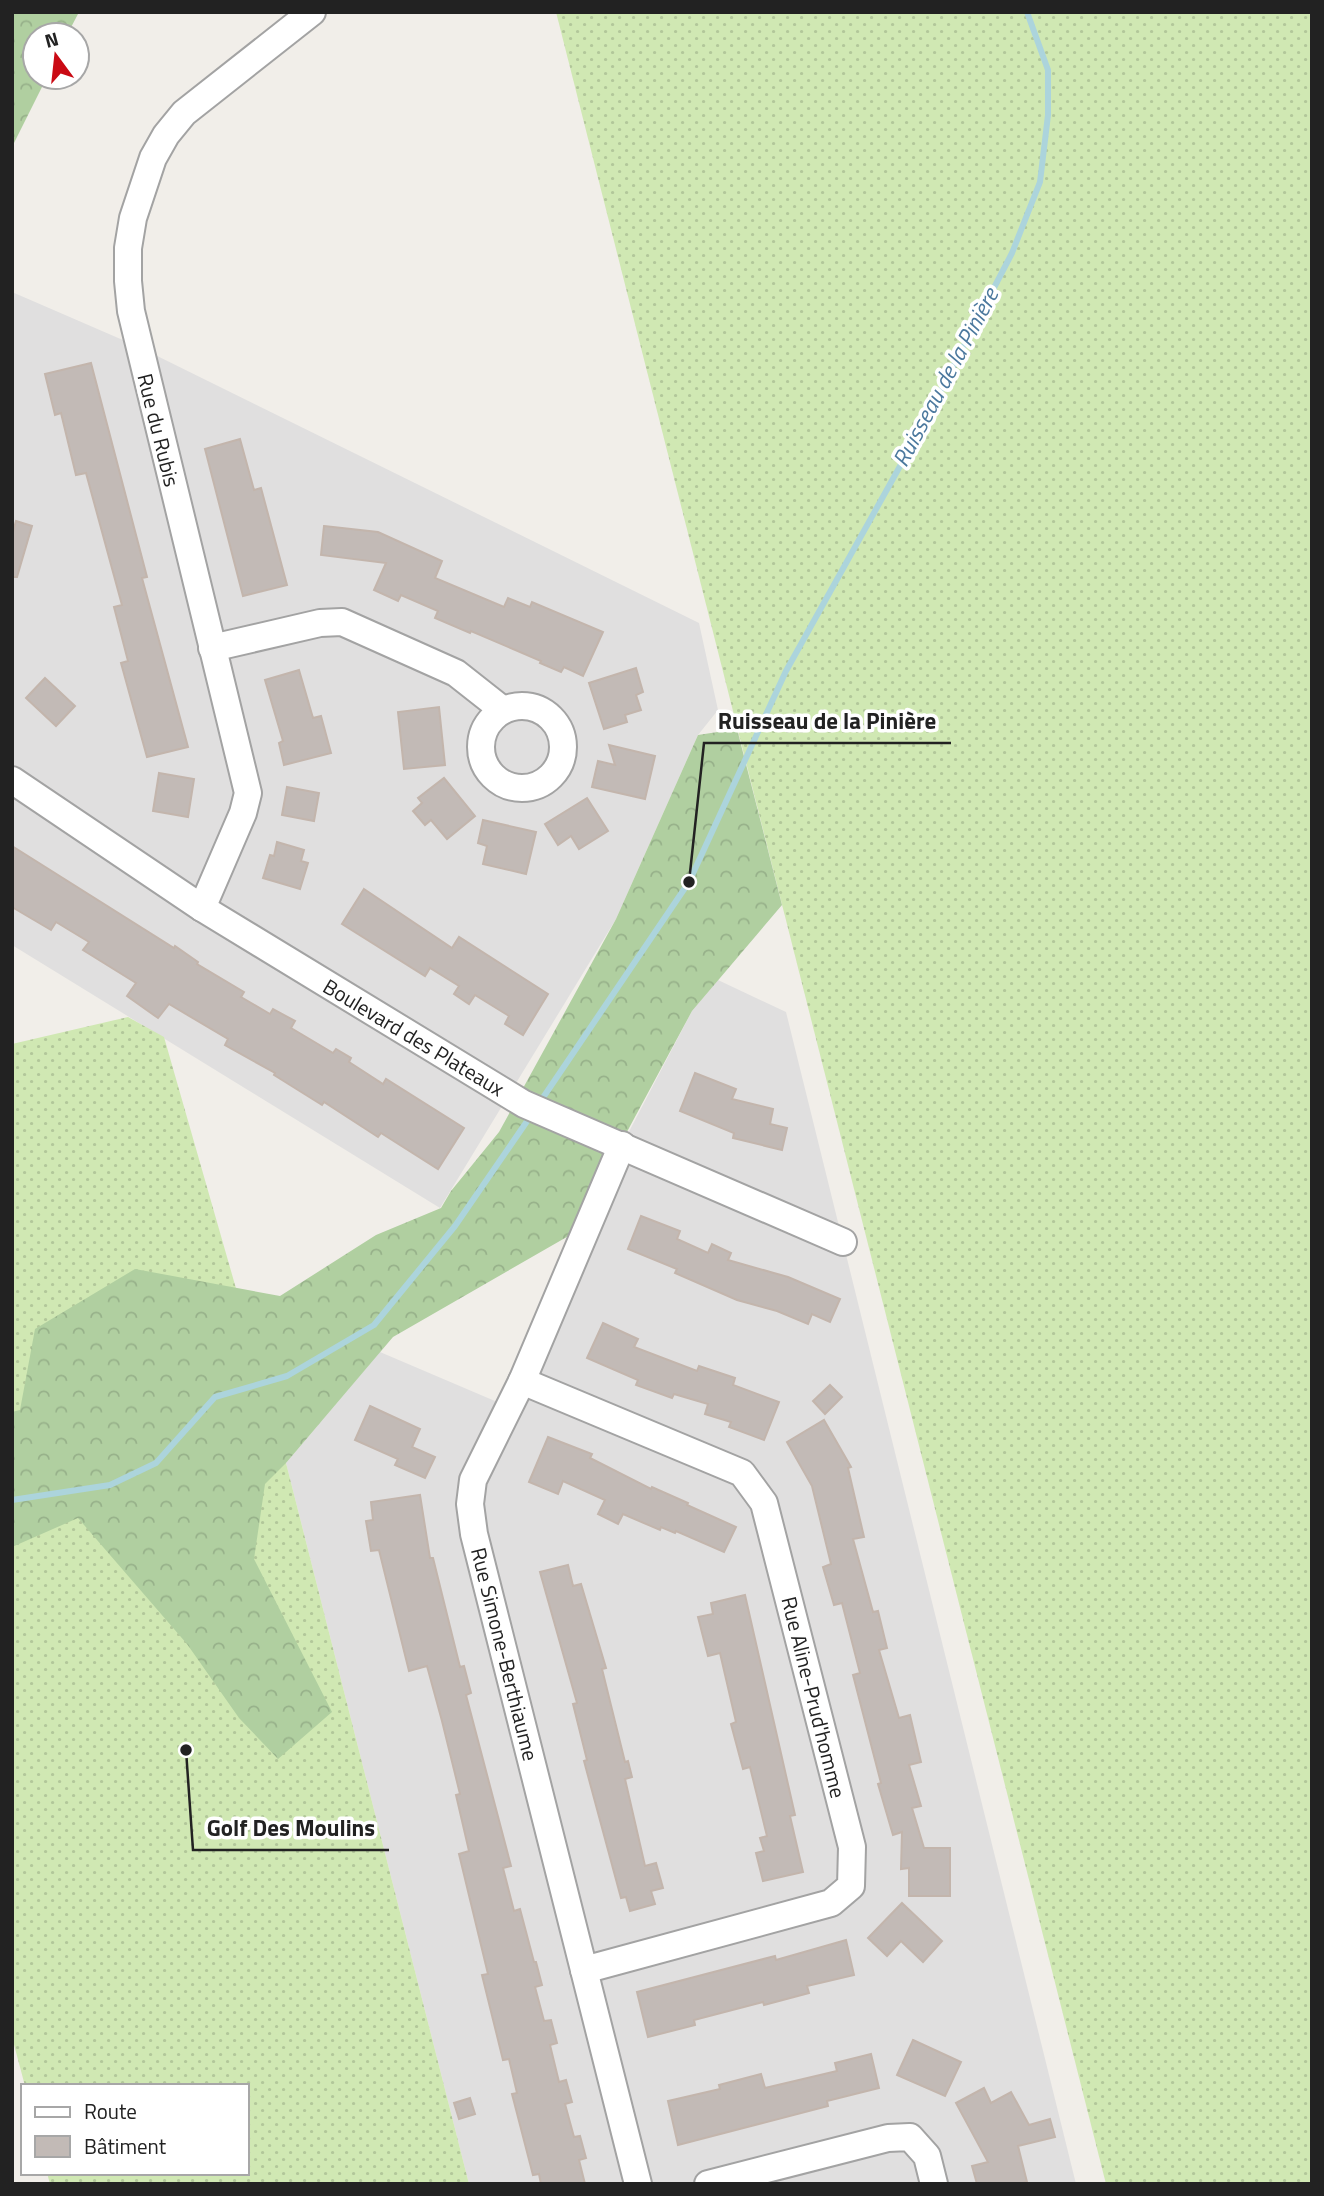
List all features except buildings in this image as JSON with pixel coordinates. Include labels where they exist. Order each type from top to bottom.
[{"type":"street","name":"Rue du Rubis","points":[[202,908],[243,813],[248,793],[131,312],[128,247],[133,218],[153,158],[166,135],[184,113],[312,12]]},
{"type":"street","points":[[212,648],[320,623],[342,622],[456,673],[503,710]]},
{"type":"street","name":"Boulevard des Plateaux","points":[[12,780],[202,908],[524,1104],[843,1242]]},
{"type":"street","name":"Rue Simone-Berthiaume","points":[[622,1145],[522,1381],[473,1480],[470,1504],[474,1534],[638,2184]]},
{"type":"street","name":"Rue Aline-Prud'homme","points":[[522,1381],[742,1473],[764,1503],[852,1847],[851,1886],[831,1903],[584,1970]]},
{"type":"street","points":[[708,2184],[888,2138],[910,2137],[927,2156],[934,2184]]},
{"type":"shaded area","points":[[12,292],[139,347],[699,623],[718,710],[698,735],[616,919],[440,1208],[12,945]]},
{"type":"shaded area","points":[[718,980],[786,1012],[1076,2184],[469,2184],[286,1463],[380,1352],[509,1407],[622,1145],[692,1011]]},
{"type":"green space","points":[[12,12],[78,14],[74,21],[21,21],[21,91],[40,91],[13,145]]},
{"type":"green space","points":[[556,12],[1312,12],[1312,2184],[1106,2184]]},
{"type":"green space","points":[[737,729],[782,905],[692,1011],[572,1234],[393,1337],[265,1484],[254,1559],[332,1712],[278,1759],[239,1718],[187,1644],[78,1518],[12,1547],[12,1412],[20,1410],[35,1329],[135,1269],[280,1296],[376,1235],[441,1208],[451,1191],[499,1132],[616,919],[698,735]]},
{"type":"green space","points":[[128,1017],[164,1037],[286,1463],[469,2184],[50,2184],[48,2175],[248,2175],[248,2084],[24,2084],[12,2037],[12,1044]]},
{"type":"waterway","name":"Ruisseau de la Pinière","points":[[538,1105],[689,882],[786,671],[919,432],[1012,253],[1040,182],[1048,115],[1048,70],[1027,12]]},
{"type":"waterway","name":"Ruisseau de la Pinière","points":[[12,1500],[110,1485],[156,1463],[215,1397],[287,1376],[374,1325],[455,1226],[532,1114]]},
{"type":"place","name":"Ruisseau de la Pinière","points":[[689,882]]},
{"type":"place","name":"Golf Des Moulins","points":[[186,1750]]}]
